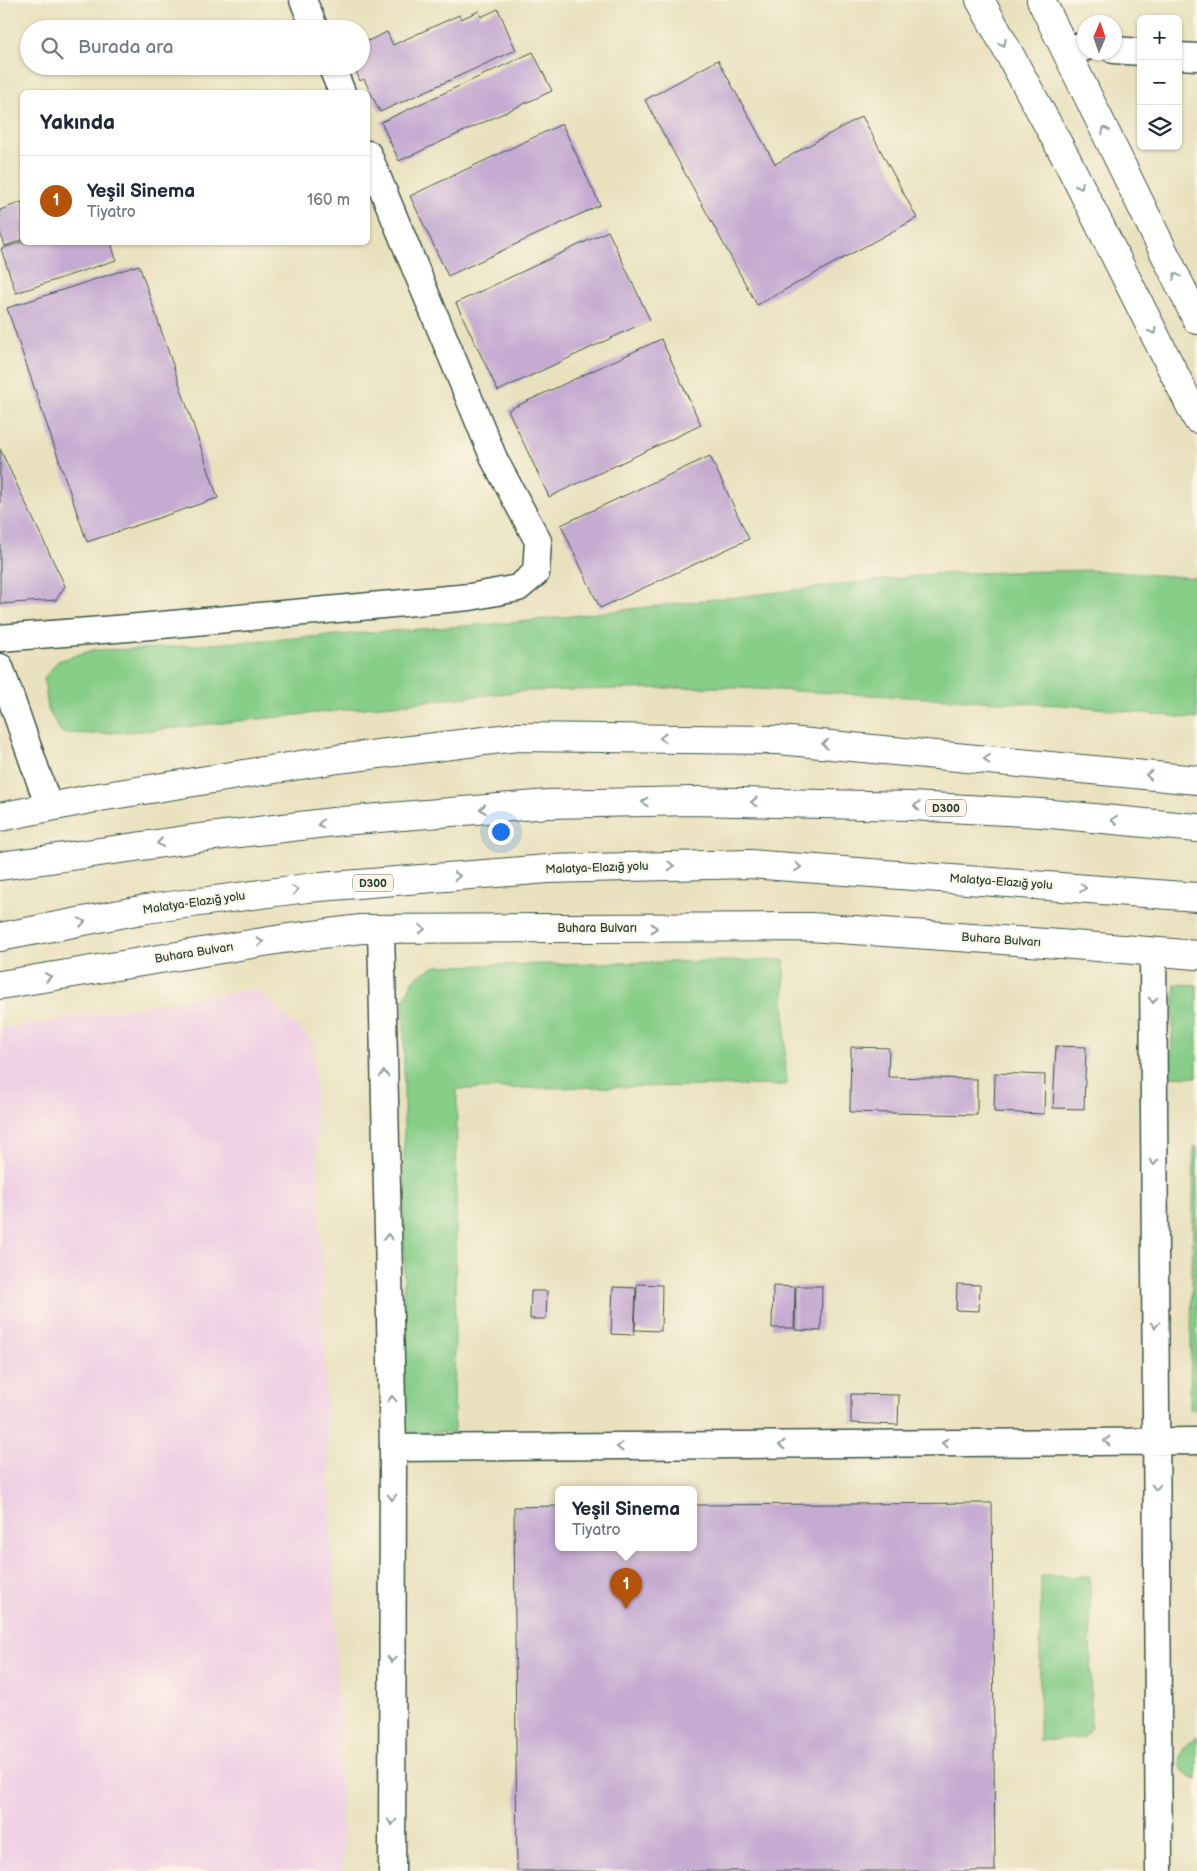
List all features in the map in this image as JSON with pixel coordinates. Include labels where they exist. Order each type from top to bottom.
[{"type":"main road","points":[[980,0],[1066,160],[1197,419]]},
{"type":"main road","points":[[1041,0],[1074,47],[1197,320]]},
{"type":"main road","points":[[0,817],[100,797],[338,759],[517,736],[779,740],[1197,780]]},
{"type":"main road","name":"D300","points":[[0,866],[199,838],[342,821],[548,804],[694,801],[910,806],[1041,813],[1197,828]]},
{"type":"main road","name":"Malatya-Elazığ yolu","points":[[0,937],[146,909],[307,888],[548,869],[750,864],[1197,897]]},
{"type":"main road","name":"Buhara Bulvarı","points":[[0,985],[361,928],[810,926],[1197,955]]},
{"type":"street","points":[[303,0],[311,20]]},
{"type":"street","points":[[1122,51],[1137,52]]},
{"type":"street","points":[[1182,56],[1197,57]]},
{"type":"street","points":[[335,75],[341,90]]},
{"type":"street","points":[[0,638],[470,597],[518,588],[536,574],[538,542],[495,461],[370,159]]},
{"type":"street","points":[[0,667],[49,807]]},
{"type":"street","points":[[381,929],[393,1448],[392,1871]]},
{"type":"street","points":[[1153,951],[1159,1871]]},
{"type":"street","points":[[393,1448],[1197,1441]]},
{"type":"shaded area","points":[[255,989],[313,1041],[344,1871],[0,1871],[0,1029]]},
{"type":"green space","points":[[1089,570],[1197,578],[1197,719],[1079,706],[720,687],[524,691],[155,730],[92,734],[62,733],[48,710],[44,678],[58,661],[93,650],[141,649],[519,622],[934,574]]},
{"type":"green space","points":[[784,960],[786,1085],[457,1089],[454,1433],[404,1432],[404,1002],[409,988],[415,979],[437,966]]},
{"type":"green space","points":[[1175,984],[1197,985],[1197,1077],[1170,1076]]},
{"type":"green space","points":[[1194,1147],[1197,1147],[1197,1409],[1190,1409]]},
{"type":"green space","points":[[1041,1576],[1090,1577],[1091,1727],[1083,1738],[1039,1741]]},
{"type":"green space","points":[[1197,1737],[1197,1780],[1189,1777],[1184,1772],[1180,1759],[1185,1746]]},
{"type":"building","points":[[498,9],[516,50],[380,112],[364,79],[360,81],[358,75],[370,75],[370,40],[387,32],[393,45],[459,15],[461,19],[479,11],[481,17]]},
{"type":"building","points":[[533,52],[552,91],[399,161],[381,122]]},
{"type":"building","points":[[718,60],[775,164],[862,116],[917,218],[757,305],[645,100]]},
{"type":"building","points":[[562,124],[600,205],[448,276],[410,196]]},
{"type":"building","points":[[20,203],[20,241],[5,246],[0,232],[0,210]]},
{"type":"building","points":[[608,231],[650,320],[498,391],[456,303]]},
{"type":"building","points":[[20,243],[20,245],[112,245],[116,260],[16,293],[1,249]]},
{"type":"building","points":[[139,265],[218,498],[87,542],[7,308]]},
{"type":"building","points":[[661,339],[701,425],[549,497],[508,410]]},
{"type":"building","points":[[0,449],[65,586],[56,600],[0,604]]},
{"type":"building","points":[[710,456],[749,539],[600,608],[561,525]]},
{"type":"building","points":[[1056,1046],[1086,1047],[1084,1109],[1053,1108]]},
{"type":"building","points":[[851,1047],[889,1048],[888,1077],[977,1079],[977,1115],[850,1112]]},
{"type":"building","points":[[995,1073],[1045,1075],[1044,1114],[994,1112]]},
{"type":"building","points":[[637,1284],[662,1285],[661,1331],[635,1330]]},
{"type":"building","points":[[957,1284],[980,1285],[979,1311],[956,1310]]},
{"type":"building","points":[[773,1286],[795,1287],[794,1328],[772,1328]]},
{"type":"building","points":[[796,1286],[822,1286],[821,1331],[795,1330]]},
{"type":"building","points":[[613,1287],[636,1288],[634,1335],[611,1334]]},
{"type":"building","points":[[531,1291],[547,1291],[546,1319],[530,1319]]},
{"type":"building","points":[[851,1394],[899,1395],[898,1425],[851,1423]]},
{"type":"building","points":[[992,1503],[995,1871],[517,1871],[514,1507],[555,1506],[555,1551],[697,1551],[697,1505]]},
{"type":"place","name":"Yeşil Sinema","points":[[626,1609]]}]
